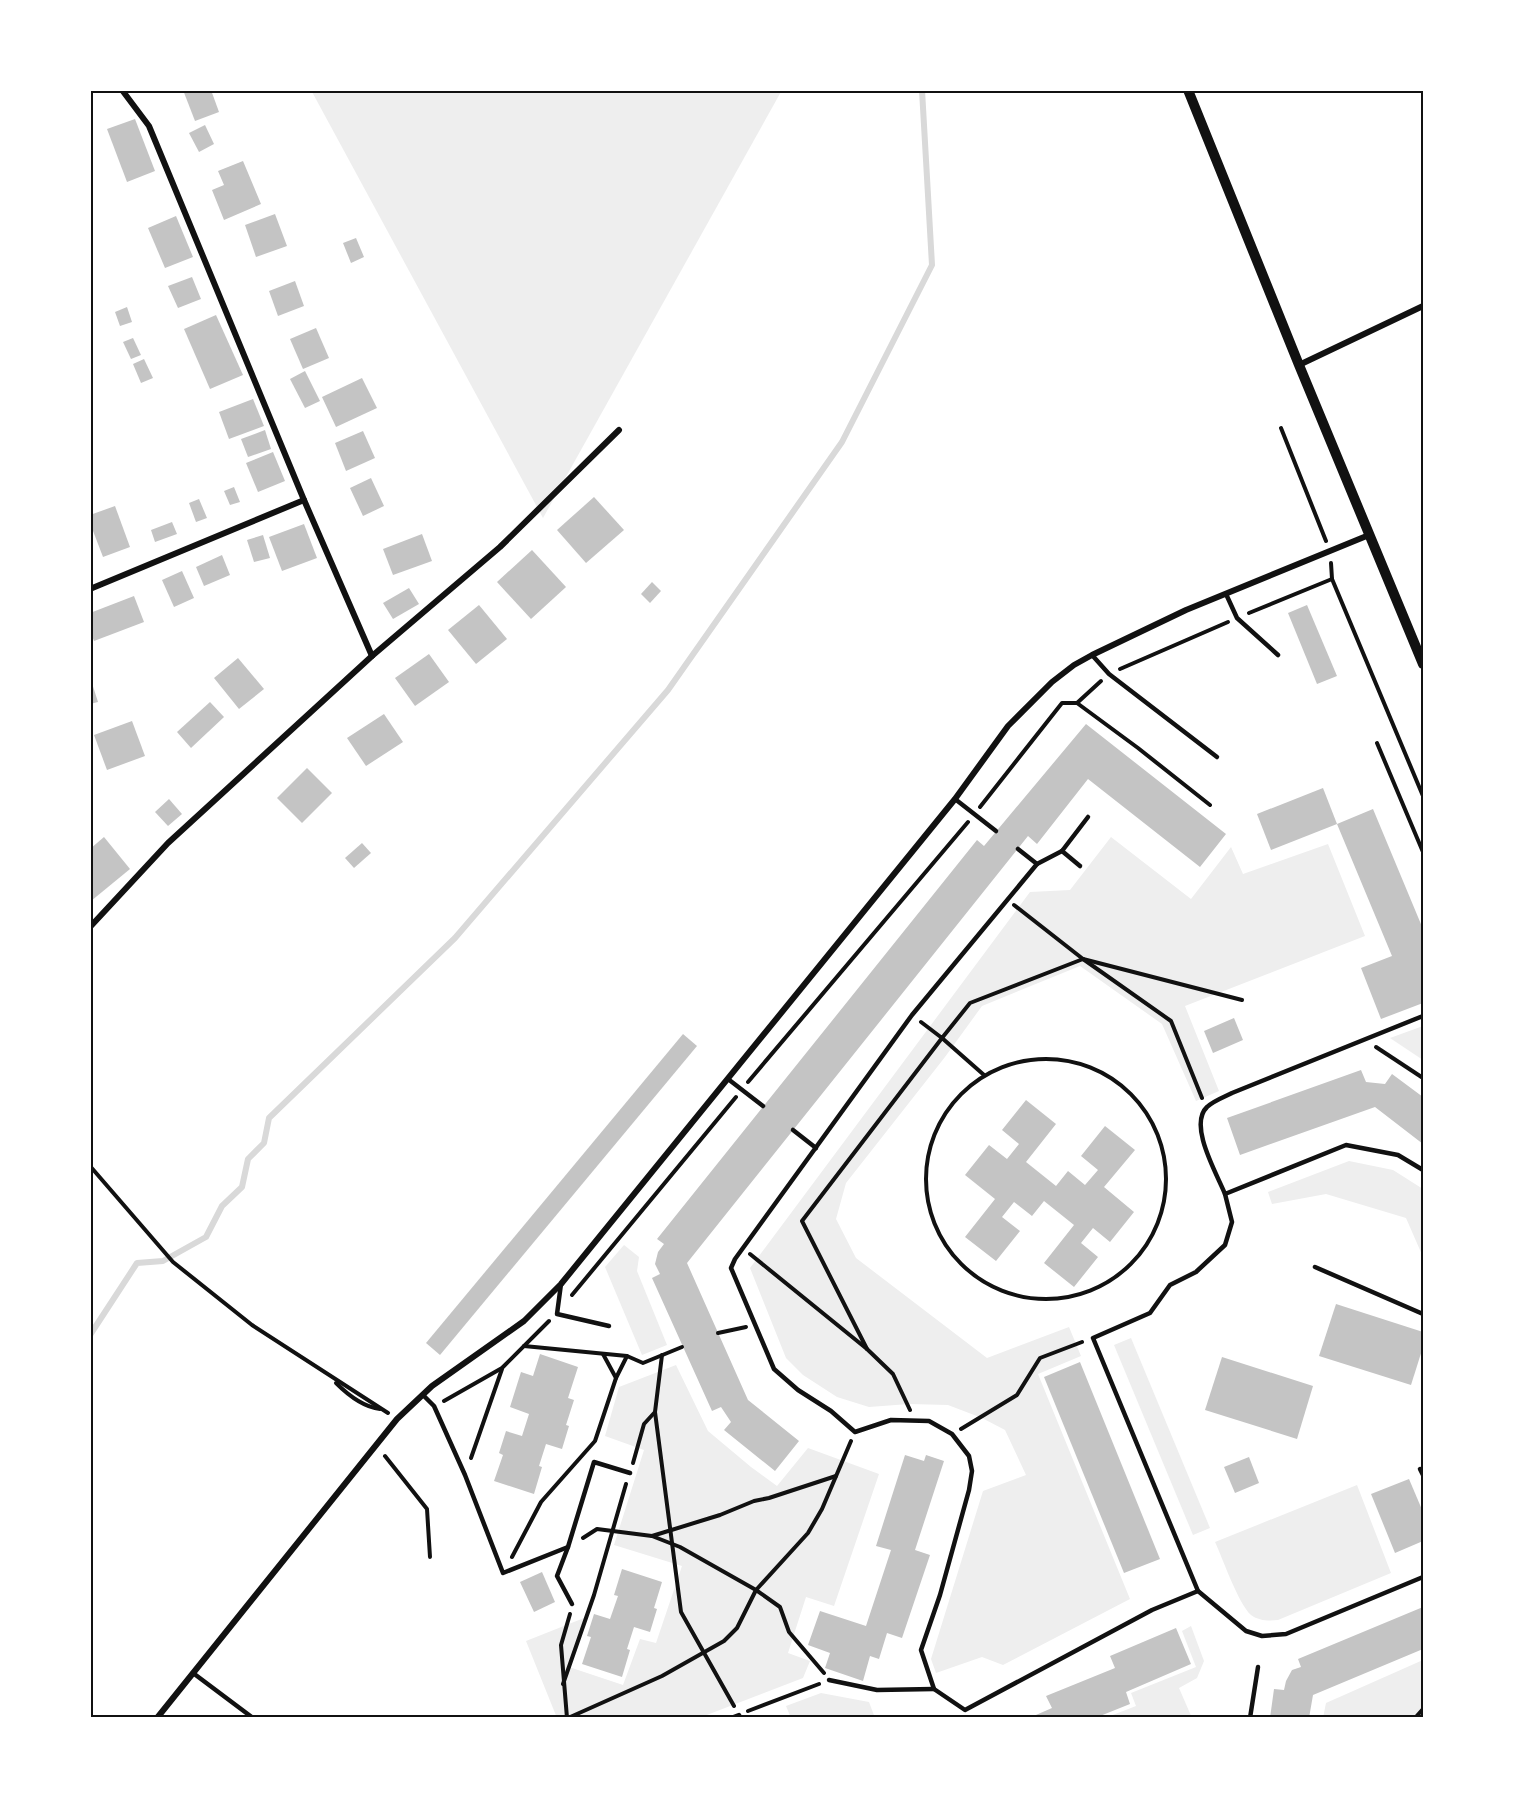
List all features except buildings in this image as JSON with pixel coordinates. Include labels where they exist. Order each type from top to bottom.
[{"type":"street","points":[[122,90],[149,126],[304,500],[372,656]]},
{"type":"street","points":[[1188,90],[1423,664]]},
{"type":"street","points":[[1299,365],[1423,306]]},
{"type":"street","points":[[90,927],[168,843],[372,656],[500,547],[619,430]]},
{"type":"street","points":[[90,590],[304,500]]},
{"type":"street","points":[[157,1718],[397,1419],[432,1386],[524,1322],[561,1284],[955,800],[1008,726],[1052,681],[1092,655],[1186,610],[1369,535]]},
{"type":"lane","points":[[1226,594],[1237,618],[1278,655]]},
{"type":"lane","points":[[1092,655],[1110,674],[1217,756]]},
{"type":"lane","points":[[955,800],[996,831]]},
{"type":"lane","points":[[934,1689],[921,1650],[969,1490],[972,1471],[969,1456],[952,1434],[929,1421],[891,1420],[855,1432],[831,1411],[798,1390],[774,1369],[731,1268],[743,1248],[912,1015],[1037,864],[1062,851],[1088,817]]},
{"type":"lane","points":[[1018,849],[1037,864]]},
{"type":"lane","points":[[1062,851],[1080,866]]},
{"type":"lane","points":[[1423,1016],[1232,1093],[1206,1108],[1200,1121],[1201,1135],[1225,1194],[1232,1222],[1225,1245],[1196,1272],[1170,1285],[1150,1313],[1093,1338],[1198,1591],[1246,1631],[1262,1636],[1286,1634],[1423,1577]]},
{"type":"lane","points":[[728,1078],[763,1106]]},
{"type":"lane","points":[[793,1130],[816,1148]]},
{"type":"lane","points":[[1225,1194],[1347,1144],[1398,1155],[1423,1170]]},
{"type":"lane","points":[[1315,1267],[1423,1314]]},
{"type":"lane","points":[[561,1284],[557,1314],[609,1326]]},
{"type":"lane","points":[[423,1395],[434,1406],[465,1475],[503,1573],[568,1547]]},
{"type":"lane","points":[[573,1604],[557,1576],[594,1462],[630,1473]]},
{"type":"lane","points":[[1420,1469],[1423,1475]]},
{"type":"lane","points":[[962,1718],[965,1710],[1152,1610],[1198,1591]]},
{"type":"lane","points":[[1250,1718],[1258,1667]]},
{"type":"lane","points":[[193,1673],[253,1718]]},
{"type":"lane","points":[[829,1680],[877,1690],[934,1689],[965,1710]]},
{"type":"lane","points":[[731,1718],[740,1716]]},
{"type":"path","points":[[1281,428],[1330,551],[1332,579],[1423,796]]},
{"type":"path","points":[[1077,703],[1110,674],[1332,579]]},
{"type":"path","points":[[434,1406],[502,1368],[557,1314],[974,814],[1062,703],[1077,703],[1210,805]]},
{"type":"path","points":[[1377,742],[1423,852]]},
{"type":"path","points":[[1007,899],[1083,959],[1171,1021],[1206,1108]]},
{"type":"path","points":[[867,1349],[802,1221],[970,1003],[1083,959],[1242,1000]]},
{"type":"path","points":[[912,1015],[984,1075]]},
{"type":"path","points":[[1366,1040],[1423,1078]]},
{"type":"path","points":[[1050,1058],[1084,1064],[1114,1079],[1140,1102],[1157,1132],[1166,1165],[1166,1176],[1165,1199],[1155,1232],[1135,1260],[1103,1286],[1063,1299],[1022,1298],[983,1282],[952,1255],[936,1228],[931,1219],[924,1178],[932,1138],[952,1102],[984,1075],[1016,1062],[1050,1058]]},
{"type":"path","points":[[90,1166],[173,1262],[252,1325],[384,1410],[371,1408],[347,1394],[331,1377]]},
{"type":"path","points":[[743,1248],[867,1349],[893,1374],[915,1420]]},
{"type":"path","points":[[718,1333],[755,1325]]},
{"type":"path","points":[[952,1434],[1017,1395],[1040,1358],[1093,1338]]},
{"type":"path","points":[[524,1346],[627,1356],[643,1363],[682,1347]]},
{"type":"path","points":[[603,1354],[616,1378]]},
{"type":"path","points":[[568,1547],[597,1529],[652,1536],[673,1545],[756,1590],[780,1606],[789,1632],[829,1680],[740,1716],[681,1612],[673,1545],[655,1412],[662,1355]]},
{"type":"path","points":[[503,1573],[541,1502],[595,1441],[616,1378],[627,1356]]},
{"type":"path","points":[[465,1475],[502,1368]]},
{"type":"path","points":[[563,1684],[594,1595],[644,1424],[655,1412]]},
{"type":"path","points":[[573,1604],[561,1645],[567,1718],[662,1676],[724,1641],[737,1628],[756,1590],[808,1533],[822,1509],[855,1432]]},
{"type":"path","points":[[378,1465],[391,1448]]},
{"type":"path","points":[[385,1456],[427,1509],[430,1557]]},
{"type":"path","points":[[652,1536],[836,1476]]},
{"type":"path","points":[[1415,1718],[1423,1709]]},
{"type":"shaded area","points":[[311,90],[782,90],[543,518]]},
{"type":"shaded area","points":[[1111,837],[1191,899],[1231,847],[1243,874],[1328,844],[1365,936],[1185,1006],[1219,1091],[1196,1101],[1162,1024],[1080,966],[982,1006],[846,1183],[836,1219],[856,1258],[987,1358],[1069,1327],[1081,1356],[1038,1374],[1130,1599],[1003,1665],[982,1657],[936,1673],[931,1659],[983,1491],[1026,1475],[1005,1430],[982,1418],[948,1405],[909,1404],[869,1407],[837,1397],[803,1375],[786,1358],[750,1268],[1030,892],[1070,890]]},
{"type":"shaded area","points":[[1423,1026],[1423,1060],[1390,1038]]},
{"type":"shaded area","points":[[1349,1161],[1393,1170],[1423,1189],[1423,1257],[1406,1218],[1326,1194],[1272,1204],[1268,1192]]},
{"type":"shaded area","points":[[624,1245],[639,1257],[637,1271],[667,1345],[642,1355],[605,1267]]},
{"type":"shaded area","points":[[1131,1338],[1210,1528],[1193,1535],[1114,1345]]},
{"type":"shaded area","points":[[676,1365],[708,1431],[777,1486],[808,1448],[879,1474],[834,1606],[806,1597],[788,1653],[810,1661],[803,1678],[699,1718],[557,1718],[526,1641],[584,1618],[569,1667],[623,1685],[640,1639],[656,1643],[682,1566],[614,1545],[644,1450],[605,1436],[619,1387]]},
{"type":"shaded area","points":[[1357,1485],[1391,1573],[1278,1620],[1264,1620],[1251,1615],[1236,1591],[1215,1542]]},
{"type":"shaded area","points":[[1191,1626],[1204,1661],[1197,1678],[1179,1688],[1192,1718],[1105,1718],[1136,1706],[1131,1693],[1196,1667],[1182,1631]]},
{"type":"shaded area","points":[[1423,1660],[1423,1718],[1323,1718],[1326,1703]]},
{"type":"shaded area","points":[[821,1693],[869,1702],[875,1718],[791,1718],[786,1706]]},
{"type":"waterway","points":[[90,1335],[137,1263],[163,1261],[206,1237],[222,1206],[242,1187],[248,1159],[264,1143],[269,1118],[455,938],[668,690],[842,442],[932,265],[922,90]]}]
